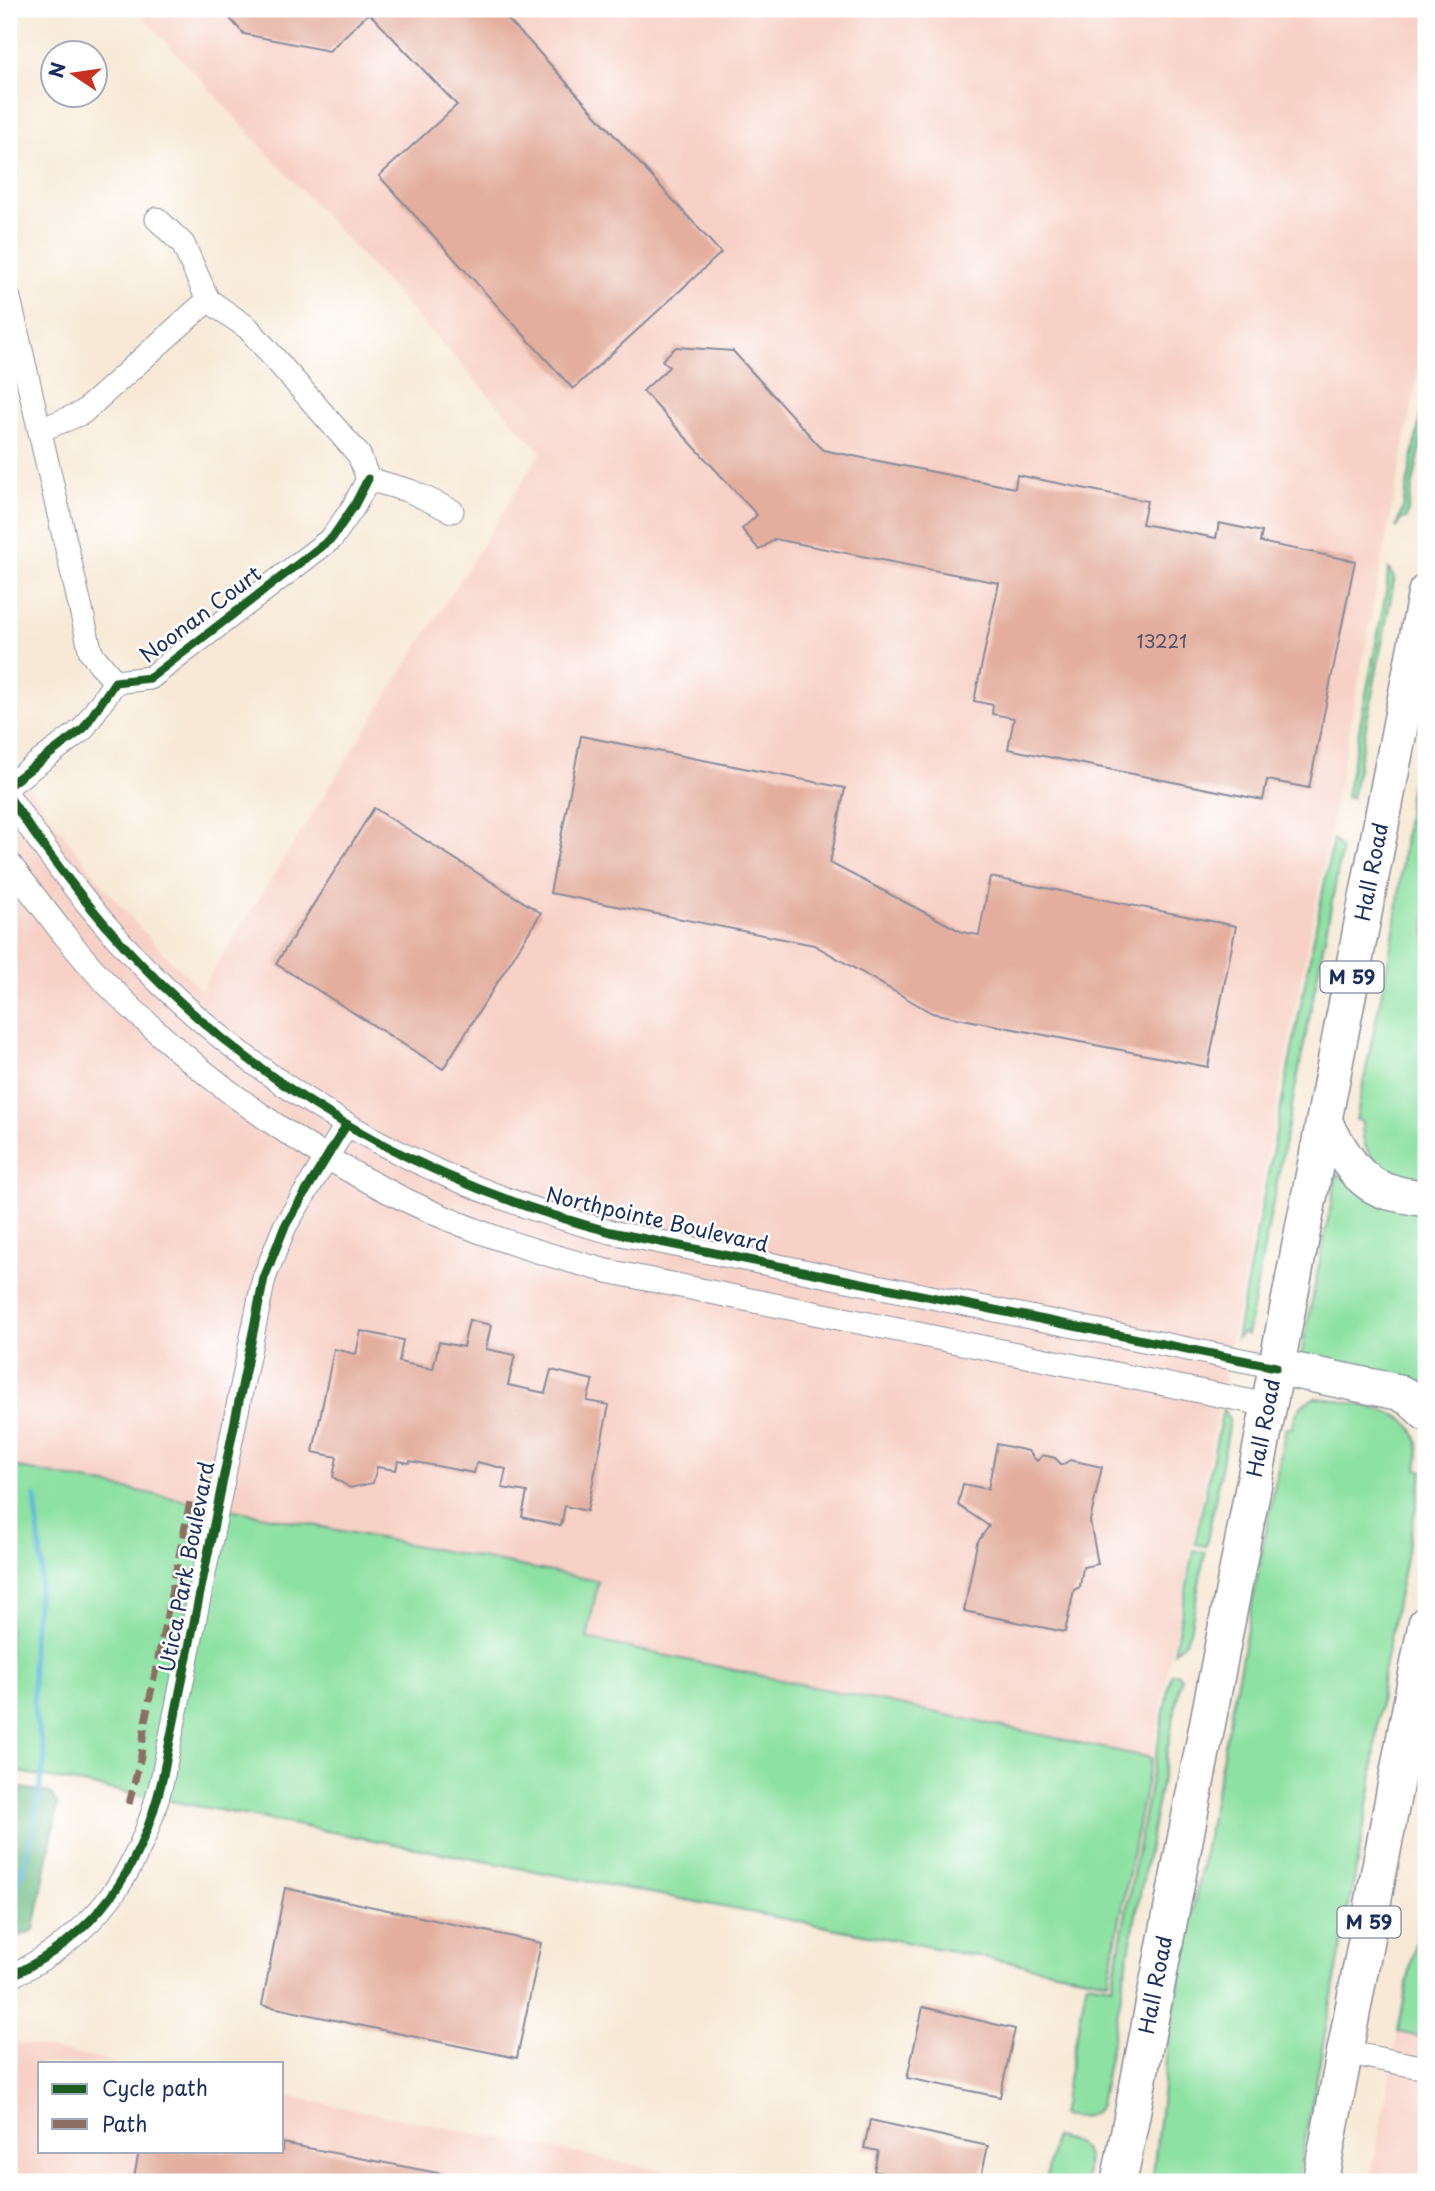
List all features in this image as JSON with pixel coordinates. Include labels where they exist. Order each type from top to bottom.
[{"type":"highway","name":"Hall Road","points":[[1119,2182],[1426,592]]},
{"type":"highway","points":[[1324,1122],[1353,1169],[1364,1180],[1388,1192],[1426,1199]]},
{"type":"highway","points":[[1276,1367],[1398,1392],[1410,1398],[1426,1413]]},
{"type":"highway","name":"M 59","points":[[1320,2182],[1426,1624]]},
{"type":"street","points":[[157,219],[183,244],[208,300],[248,328],[359,456],[368,479],[410,491],[452,511]]},
{"type":"street","points":[[9,298],[91,653],[115,682],[83,729],[9,785]]},
{"type":"street","points":[[40,430],[82,413],[208,300]]},
{"type":"street","name":"Noonan Court","points":[[115,682],[150,678],[332,538],[354,506],[368,479]]},
{"type":"street","name":"Northpointe Boulevard","points":[[9,797],[88,903],[162,985],[257,1065],[347,1124],[418,1163],[524,1207],[611,1232],[1276,1367]]},
{"type":"street","points":[[9,863],[105,981],[158,1033],[236,1097],[326,1157],[401,1197],[486,1234],[607,1271],[1268,1405]]},
{"type":"street","name":"Utica Park Boulevard","points":[[9,1977],[60,1947],[89,1922],[114,1892],[142,1844],[162,1780],[264,1278],[285,1226],[347,1124]]},
{"type":"street","points":[[710,1291],[729,1284],[741,1258]]},
{"type":"street","points":[[1020,1354],[1027,1316]]},
{"type":"street","points":[[1344,2052],[1426,2068]]},
{"type":"shaded area","points":[[136,9],[1426,9],[1426,332],[1151,1758],[586,1639],[597,1581],[9,1467],[9,755],[48,814],[110,894],[201,990],[541,452]]},
{"type":"shaded area","points":[[1398,2032],[1426,2038],[1426,2182],[1370,2182]]},
{"type":"shaded area","points":[[9,2041],[114,2062],[38,2062],[38,2152],[284,2152],[284,2095],[720,2182],[9,2182]]},
{"type":"green space","points":[[1426,387],[1426,418],[1406,519],[1401,519],[1396,528],[1403,508]]},
{"type":"green space","points":[[1388,569],[1394,581],[1352,798],[1346,797],[1387,588]]},
{"type":"green space","points":[[1426,706],[1426,1179],[1400,1173],[1379,1164],[1366,1148],[1362,1121],[1356,1120],[1396,921],[1409,797]]},
{"type":"green space","points":[[1333,839],[1341,849],[1341,855],[1247,1335],[1242,1333],[1236,1339]]},
{"type":"green space","points":[[1337,1174],[1426,1215],[1426,1391],[1301,1356]]},
{"type":"green space","points":[[1315,1398],[1374,1408],[1398,1416],[1413,1430],[1419,1453],[1417,1469],[1423,1471],[1383,1674],[1371,1789],[1297,2182],[1152,2182],[1169,2035],[1286,1427],[1292,1428],[1299,1409]]},
{"type":"green space","points":[[1223,1409],[1229,1419],[1229,1427],[1206,1546],[1195,1544]]},
{"type":"green space","points":[[9,1466],[598,1581],[587,1639],[1151,1758],[1108,1981],[9,1770]]},
{"type":"green space","points":[[1194,1550],[1205,1552],[1190,1631],[1186,1640],[1174,1652]]},
{"type":"green space","points":[[1177,1673],[1181,1678],[1100,2105],[1087,2116],[1061,2115],[1087,1982],[1112,1986],[1171,1674]]},
{"type":"green space","points":[[9,1786],[50,1793],[58,1805],[34,1930],[9,1940]]},
{"type":"green space","points":[[1426,1886],[1426,2038],[1398,2032]]},
{"type":"green space","points":[[1054,2137],[1074,2142],[1084,2150],[1087,2156],[1085,2182],[1046,2182]]},
{"type":"building","points":[[221,9],[497,9],[721,253],[573,389],[379,176],[457,105],[369,13],[329,51],[244,34]]},
{"type":"building","points":[[676,347],[733,351],[823,450],[1015,488],[1017,475],[1147,501],[1142,524],[1216,538],[1219,523],[1262,532],[1260,542],[1355,561],[1309,788],[1267,780],[1263,800],[1008,749],[1014,718],[992,714],[993,705],[974,701],[999,583],[775,539],[759,550],[742,529],[757,515],[643,391],[669,367],[662,360]]},
{"type":"building","points":[[581,736],[845,788],[830,863],[962,932],[979,935],[990,877],[1236,926],[1208,1067],[932,1013],[814,945],[550,893]]},
{"type":"building","points":[[374,808],[541,913],[443,1069],[276,964]]},
{"type":"building","points":[[469,1320],[491,1325],[486,1349],[515,1355],[508,1385],[545,1393],[551,1370],[593,1380],[587,1401],[609,1405],[587,1511],[565,1506],[561,1526],[522,1517],[527,1492],[502,1488],[506,1469],[477,1462],[474,1473],[398,1461],[396,1470],[377,1467],[373,1483],[350,1488],[333,1477],[337,1457],[313,1452],[334,1349],[356,1354],[361,1331],[403,1340],[399,1362],[433,1369],[439,1342],[463,1347]]},
{"type":"building","points":[[997,1444],[1028,1451],[1037,1461],[1043,1455],[1055,1458],[1062,1465],[1070,1460],[1102,1467],[1090,1521],[1098,1564],[1083,1567],[1080,1587],[1074,1590],[1065,1632],[964,1611],[977,1543],[989,1526],[958,1505],[963,1484],[988,1489]]},
{"type":"building","points":[[285,1888],[541,1943],[517,2058],[262,2005]]},
{"type":"building","points":[[923,2007],[1015,2029],[1000,2097],[907,2078]]},
{"type":"building","points":[[870,2120],[988,2146],[980,2182],[902,2182],[886,2179],[887,2174],[874,2171],[878,2151],[864,2148]]},
{"type":"building","points":[[284,2143],[448,2175],[447,2182],[133,2182],[139,2152],[284,2152]]},
{"type":"waterway","points":[[9,1915],[30,1844],[45,1758],[34,1711],[32,1645],[42,1567],[35,1496]]},
{"type":"marked path","points":[[129,1804],[141,1756],[145,1722],[191,1497]]},
{"type":"cycle path","points":[[9,785],[83,729],[115,682],[150,678],[332,538],[354,506],[368,479]]},
{"type":"cycle path","points":[[9,797],[100,919],[162,985],[211,1029],[262,1069],[315,1105],[428,1167],[548,1214],[611,1232],[1276,1367]]},
{"type":"cycle path","points":[[9,1977],[40,1960],[90,1920],[127,1872],[141,1844],[162,1780],[264,1278],[285,1226],[347,1124]]}]
